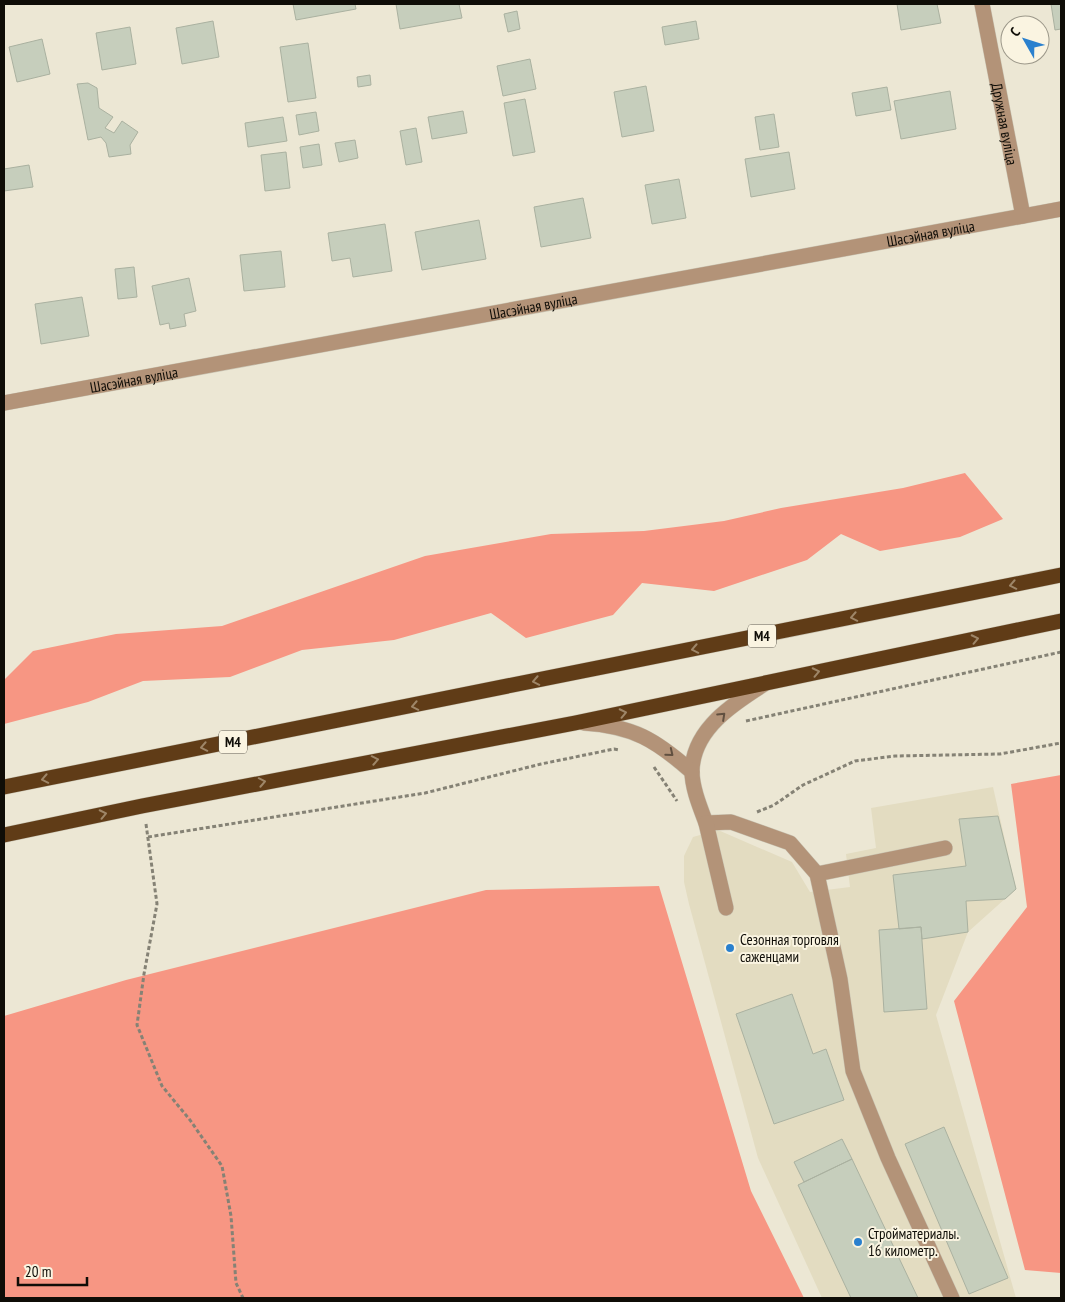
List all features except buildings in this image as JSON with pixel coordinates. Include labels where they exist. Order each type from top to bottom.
[{"type":"highway","name":"М4","points":[[4,787],[1061,575]]},
{"type":"highway","points":[[4,835],[259,783],[575,723],[1061,620]]},
{"type":"street","name":"Дружная вуліца","points":[[982,4],[1022,216]]},
{"type":"street","name":"Шасэйная вуліца","points":[[4,403],[1061,209]]},
{"type":"street","points":[[726,908],[692,772],[695,751],[701,738],[721,716],[768,682]]},
{"type":"street","points":[[575,723],[601,724],[645,736],[668,750],[692,772]]},
{"type":"street","points":[[706,823],[731,822],[790,843],[817,874],[840,979],[853,1071],[888,1158],[952,1298]]},
{"type":"street","points":[[817,874],[945,848]]},
{"type":"path","points":[[743,721],[1061,652]]},
{"type":"path","points":[[731,822],[774,805],[803,785],[855,761],[895,756],[1000,754],[1061,743]]},
{"type":"path","points":[[243,1298],[236,1283],[231,1216],[222,1166],[190,1120],[162,1086],[137,1024],[157,904],[148,837],[425,793],[541,764],[614,749],[622,750]]},
{"type":"path","points":[[652,764],[681,808],[698,800]]},
{"type":"shaded area","points":[[965,473],[1003,519],[960,537],[880,551],[841,534],[807,560],[714,591],[642,583],[613,615],[526,638],[491,613],[394,640],[302,650],[230,677],[143,681],[88,702],[4,724],[4,680],[33,651],[116,634],[222,626],[425,556],[551,534],[644,531],[724,521],[781,508],[903,488]]},
{"type":"shaded area","points":[[1061,775],[1061,1273],[1025,1270],[954,1001],[1027,907],[1011,784]]},
{"type":"shaded area","points":[[993,787],[1016,889],[968,932],[936,1015],[1016,1298],[822,1298],[758,1158],[689,904],[684,882],[684,856],[693,837],[718,830],[792,862],[810,892],[850,887],[846,854],[876,848],[871,808]]},
{"type":"shaded area","points":[[659,886],[751,1191],[804,1298],[4,1298],[4,1016],[126,980],[486,890]]},
{"type":"place","name":"Сезонная торговля саженцами","points":[[730,948]]},
{"type":"place","name":"Стройматериалы. 16 километр.","points":[[858,1242]]}]
